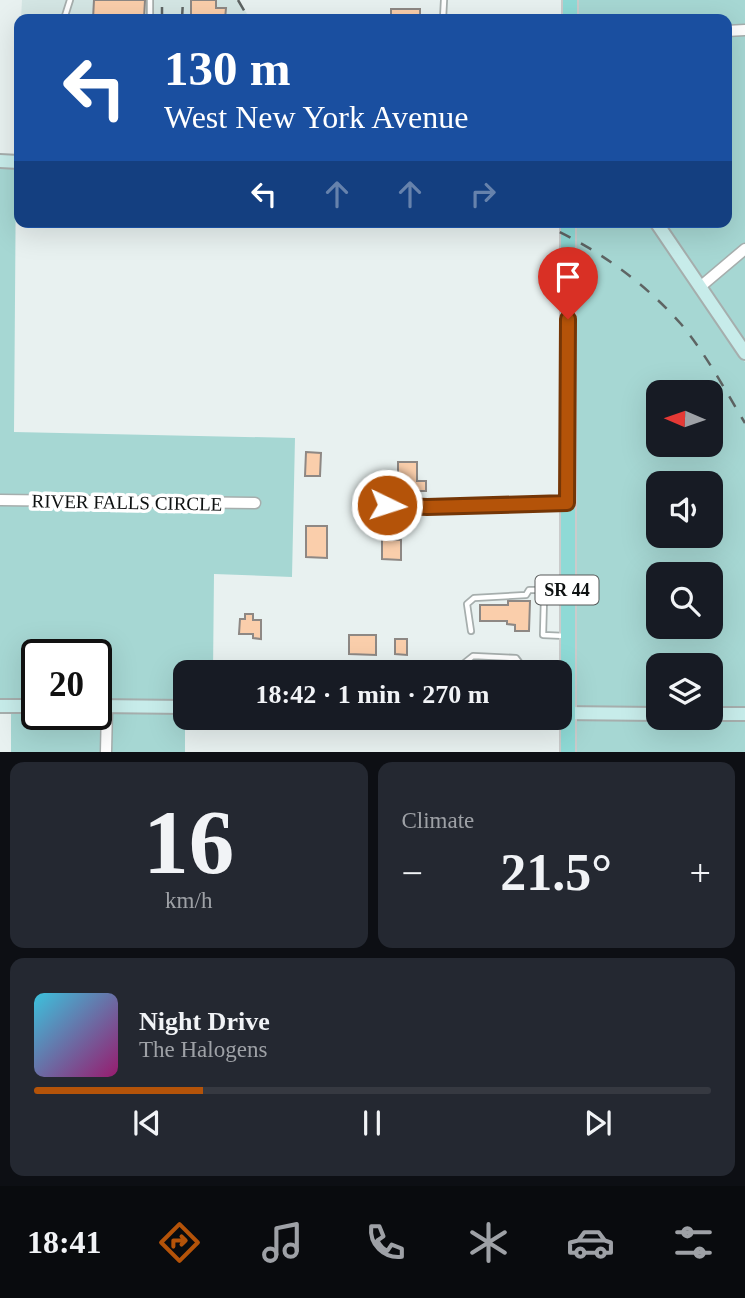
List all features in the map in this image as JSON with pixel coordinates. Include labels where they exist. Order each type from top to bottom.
[{"type":"main road","name":"SR 44","points":[[566,660],[568,228]]},
{"type":"main road","name":"SR 44","points":[[566,730],[568,752]]},
{"type":"street","points":[[660,228],[745,353]]},
{"type":"street","points":[[700,287],[745,249]]},
{"type":"street","name":"RIVER FALLS CIRCLE","points":[[0,500],[254,503]]},
{"type":"street","points":[[0,706],[21,706]]},
{"type":"street","points":[[112,706],[173,707]]},
{"type":"street","points":[[572,713],[646,714]]},
{"type":"street","points":[[723,714],[745,715]]},
{"type":"street","points":[[104,730],[106,752]]},
{"type":"lane","points":[[362,499],[387,505],[427,507],[567,503]]},
{"type":"lane","points":[[471,631],[467,604],[474,598],[526,595],[529,590],[541,590],[548,598]]},
{"type":"lane","points":[[567,598],[544,598],[543,635],[567,636]]},
{"type":"lane","points":[[468,660],[473,656],[518,660]]},
{"type":"shaded area","points":[[22,0],[239,0],[247,14],[21,14]]},
{"type":"shaded area","points":[[576,0],[745,0],[745,344],[666,228],[732,228],[732,14],[576,14]]},
{"type":"shaded area","points":[[0,166],[14,166],[14,432],[295,438],[292,577],[214,574],[213,660],[173,660],[173,703],[112,702],[112,639],[21,639],[21,701],[0,701],[0,505],[259,508],[260,499],[0,496]]},
{"type":"shaded area","points":[[573,228],[654,228],[745,362],[745,710],[723,710],[723,653],[646,653],[646,709],[573,708]]},
{"type":"shaded area","points":[[11,710],[21,710],[21,730],[102,730],[101,752],[11,752]]},
{"type":"shaded area","points":[[112,711],[173,712],[173,730],[185,730],[185,752],[112,752]]},
{"type":"shaded area","points":[[573,718],[646,718],[646,730],[723,730],[723,719],[745,719],[745,752],[574,752]]},
{"type":"building","points":[[94,0],[145,0],[144,14],[93,14]]},
{"type":"building","points":[[191,0],[216,0],[216,8],[226,8],[225,14],[191,14]]},
{"type":"building","points":[[391,9],[420,9],[420,14],[391,14]]},
{"type":"building","points":[[306,452],[321,453],[320,476],[305,476]]},
{"type":"building","points":[[398,462],[417,462],[417,481],[426,481],[426,491],[393,491],[393,482],[398,482]]},
{"type":"building","points":[[306,526],[327,526],[327,558],[306,557]]},
{"type":"building","points":[[382,539],[401,540],[401,560],[382,559]]},
{"type":"building","points":[[508,601],[530,601],[529,631],[515,631],[515,625],[507,624],[507,621],[480,621],[480,605],[508,605]]},
{"type":"building","points":[[245,614],[253,614],[253,620],[261,620],[261,639],[253,638],[253,634],[239,634],[240,619],[245,619]]},
{"type":"building","points":[[349,635],[376,635],[376,655],[349,654]]},
{"type":"building","points":[[395,639],[407,639],[407,655],[395,654]]},
{"type":"railway","points":[[162,0],[162,14]]},
{"type":"railway","points":[[182,14],[183,0]]},
{"type":"railway","points":[[238,0],[246,14]]},
{"type":"railway","points":[[551,228],[578,241],[615,265],[666,308],[699,347],[745,423]]},
{"type":"route","points":[[387,505],[427,507],[567,503],[568,319]]}]
